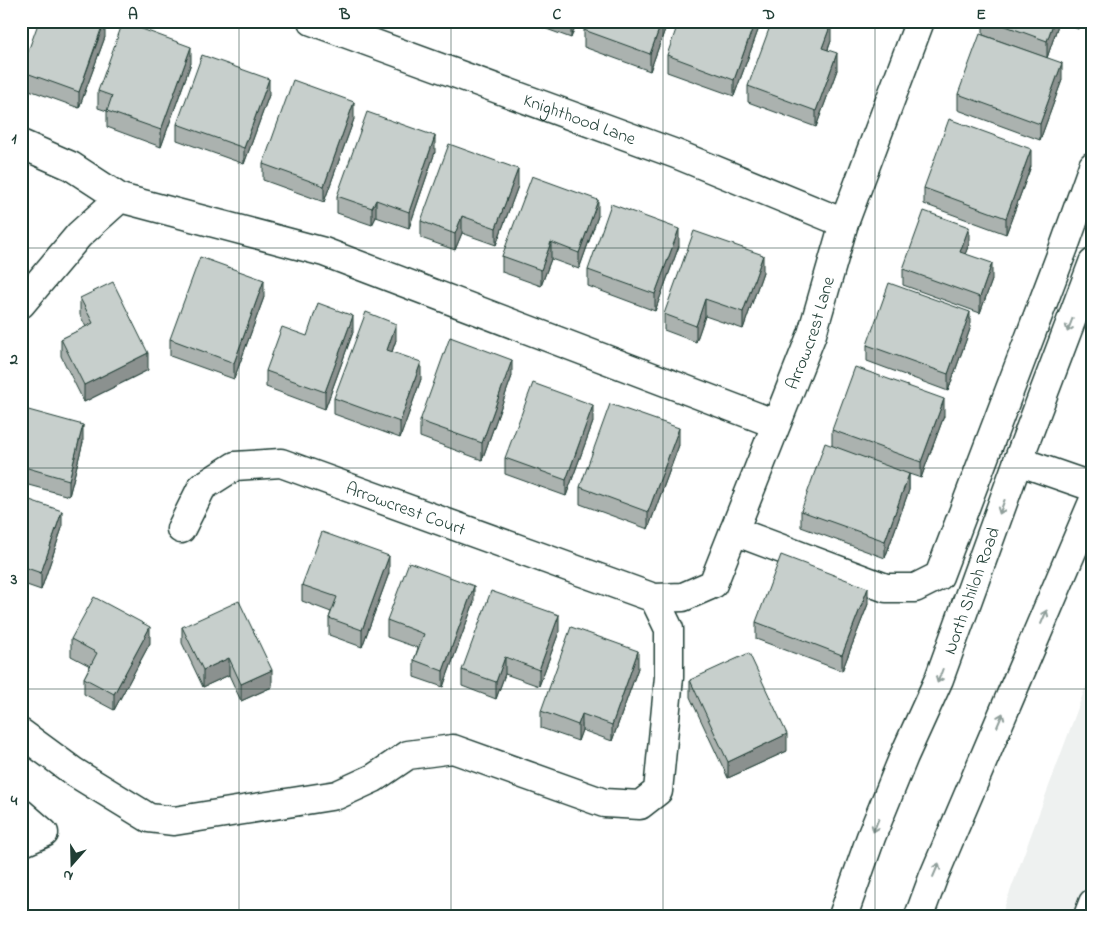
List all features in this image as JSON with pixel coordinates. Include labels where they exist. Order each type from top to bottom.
[{"type":"street","name":"Knighthood Lane","points":[[312,21],[676,154],[844,223]]},
{"type":"street","name":"Arrowcrest Lane","points":[[654,598],[683,597],[713,584],[812,334],[844,223],[918,22]]},
{"type":"street","points":[[21,144],[71,166],[120,198],[324,252],[776,424]]},
{"type":"street","points":[[734,531],[886,588],[915,588],[939,576],[1093,166]]},
{"type":"street","points":[[21,304],[79,235],[120,198]]},
{"type":"street","name":"North Shiloh Road","points":[[843,916],[874,828],[939,679],[1018,461],[1093,263]]},
{"type":"street","points":[[1018,461],[1093,487]]},
{"type":"street","name":"Arrowcrest Court","points":[[181,529],[202,487],[235,466],[281,463],[654,598]]},
{"type":"street","points":[[919,916],[933,878],[1093,502]]},
{"type":"street","points":[[21,733],[74,772],[149,818],[174,821],[337,795],[374,778],[408,755],[453,748],[604,803],[640,805],[658,791],[669,677],[669,629],[654,598]]},
{"type":"street","points":[[21,813],[44,833],[21,843]]},
{"type":"street","points":[[1088,916],[1093,903]]},
{"type":"shaded area","points":[[1093,667],[1093,916],[1001,916]]},
{"type":"building","points":[[39,21],[104,21],[79,92],[21,71]]},
{"type":"building","points":[[587,21],[662,21],[650,54],[584,30]]},
{"type":"building","points":[[679,21],[755,21],[734,80],[667,55]]},
{"type":"building","points":[[772,21],[823,21],[831,24],[822,48],[837,53],[816,111],[748,86]]},
{"type":"building","points":[[992,21],[1054,21],[1047,41]]},
{"type":"building","points":[[123,22],[191,47],[161,130],[107,111],[112,96],[98,91]]},
{"type":"building","points":[[980,34],[1062,63],[1040,124],[958,94]]},
{"type":"building","points":[[202,55],[269,79],[244,148],[177,124]]},
{"type":"building","points":[[293,80],[354,102],[324,186],[263,164]]},
{"type":"building","points":[[367,112],[435,136],[409,212],[376,200],[372,208],[337,196]]},
{"type":"building","points":[[949,119],[1031,149],[1006,218],[924,188]]},
{"type":"building","points":[[449,144],[518,169],[496,228],[462,216],[455,234],[421,221]]},
{"type":"building","points":[[532,176],[598,200],[579,253],[551,242],[541,270],[502,256]]},
{"type":"building","points":[[611,204],[679,229],[655,294],[588,270]]},
{"type":"building","points":[[924,211],[969,227],[960,252],[992,263],[980,297],[903,269]]},
{"type":"building","points":[[694,231],[763,255],[743,312],[705,299],[696,326],[664,314]]},
{"type":"building","points":[[200,257],[264,280],[234,363],[170,339]]},
{"type":"building","points":[[113,282],[148,353],[84,385],[61,339],[93,323],[80,298]]},
{"type":"building","points":[[889,283],[970,312],[948,374],[867,345]]},
{"type":"building","points":[[318,303],[353,316],[325,392],[266,371],[282,327],[307,336]]},
{"type":"building","points":[[366,312],[396,324],[387,350],[421,362],[400,422],[334,398]]},
{"type":"building","points":[[450,337],[512,360],[482,443],[420,421]]},
{"type":"building","points":[[855,367],[944,399],[921,462],[832,430]]},
{"type":"building","points":[[533,383],[593,405],[566,480],[505,458]]},
{"type":"building","points":[[610,404],[679,428],[648,512],[580,487]]},
{"type":"building","points":[[21,408],[83,425],[69,480],[21,466]]},
{"type":"building","points":[[825,443],[909,474],[885,541],[801,511]]},
{"type":"building","points":[[21,497],[62,511],[41,573],[21,566]]},
{"type":"building","points":[[322,532],[389,556],[362,630],[329,618],[337,597],[302,585]]},
{"type":"building","points":[[781,555],[868,588],[842,655],[756,622]]},
{"type":"building","points":[[409,562],[474,586],[443,671],[414,660],[424,634],[387,620]]},
{"type":"building","points":[[491,591],[559,615],[539,670],[505,657],[496,682],[462,670]]},
{"type":"building","points":[[94,597],[150,627],[114,694],[84,678],[97,653],[71,639]]},
{"type":"building","points":[[239,601],[272,670],[241,684],[229,658],[203,670],[182,627]]},
{"type":"building","points":[[571,627],[638,651],[612,725],[582,714],[578,725],[541,711]]},
{"type":"building","points":[[749,653],[787,734],[728,762],[690,680]]}]
